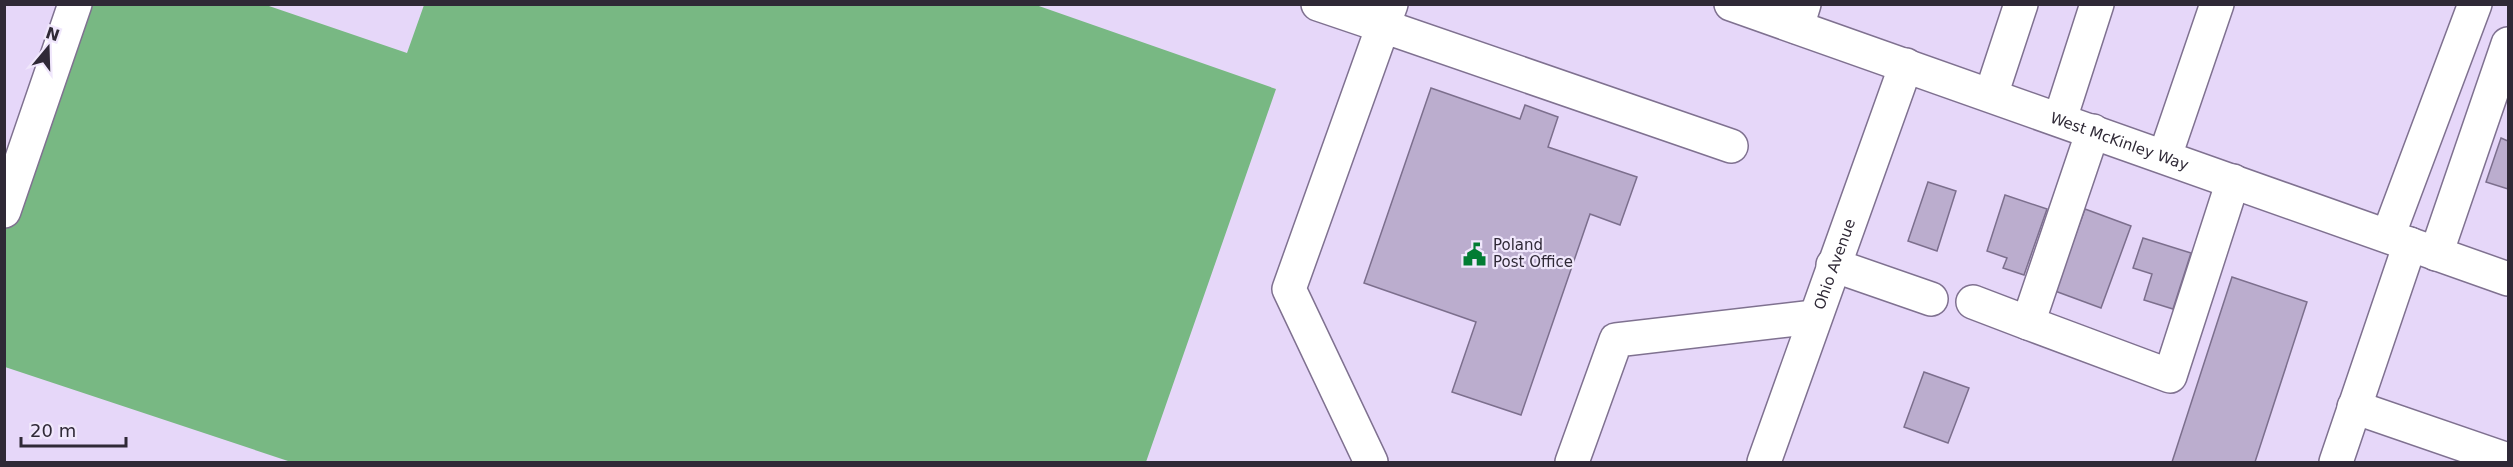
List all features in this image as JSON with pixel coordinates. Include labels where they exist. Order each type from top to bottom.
[{"type":"main road","points":[[4,211],[75,4]]},
{"type":"main road","points":[[1318,4],[1387,15],[1731,146]]},
{"type":"main road","name":"West McKinley Way","points":[[1731,4],[1800,16],[1906,65],[2508,279]]},
{"type":"main road","points":[[1991,95],[2021,4]]},
{"type":"main road","points":[[2060,119],[2097,4]]},
{"type":"main road","points":[[2165,156],[2217,4]]},
{"type":"main road","points":[[2336,462],[2412,245],[2475,4]]},
{"type":"main road","points":[[1371,462],[1289,289],[1387,15]]},
{"type":"main road","points":[[2412,245],[2508,44]]},
{"type":"main road","name":"Ohio Avenue","points":[[1764,462],[1906,65]]},
{"type":"main road","points":[[2028,323],[2093,131]]},
{"type":"main road","points":[[1973,302],[2170,376],[2233,181]]},
{"type":"main road","points":[[1833,265],[1931,299]]},
{"type":"main road","points":[[1572,462],[1616,340],[1814,317]]},
{"type":"main road","points":[[2354,407],[2508,460]]},
{"type":"green space","points":[[58,5],[266,5],[407,53],[424,5],[1036,5],[1276,89],[1146,462],[291,462],[5,367],[5,211]]},
{"type":"building","name":"Poland Post Office","points":[[1431,88],[1520,119],[1525,105],[1558,117],[1548,147],[1637,177],[1620,225],[1590,214],[1521,415],[1452,392],[1476,322],[1364,283]]},
{"type":"building","points":[[2501,138],[2508,141],[2508,189],[2486,182]]},
{"type":"building","points":[[1928,182],[1956,191],[1937,251],[1908,241]]},
{"type":"building","points":[[2005,195],[2047,209],[2024,275],[2003,268],[2007,258],[1987,251]]},
{"type":"building","points":[[2085,209],[2131,226],[2101,308],[2055,291]]},
{"type":"building","points":[[2143,238],[2191,253],[2173,309],[2144,300],[2152,274],[2133,268]]},
{"type":"building","points":[[2232,277],[2307,302],[2255,462],[2172,462]]},
{"type":"building","points":[[1924,372],[1969,388],[1948,443],[1904,427]]},
{"type":"place","name":"Poland Post Office","points":[[1475,254]]}]
